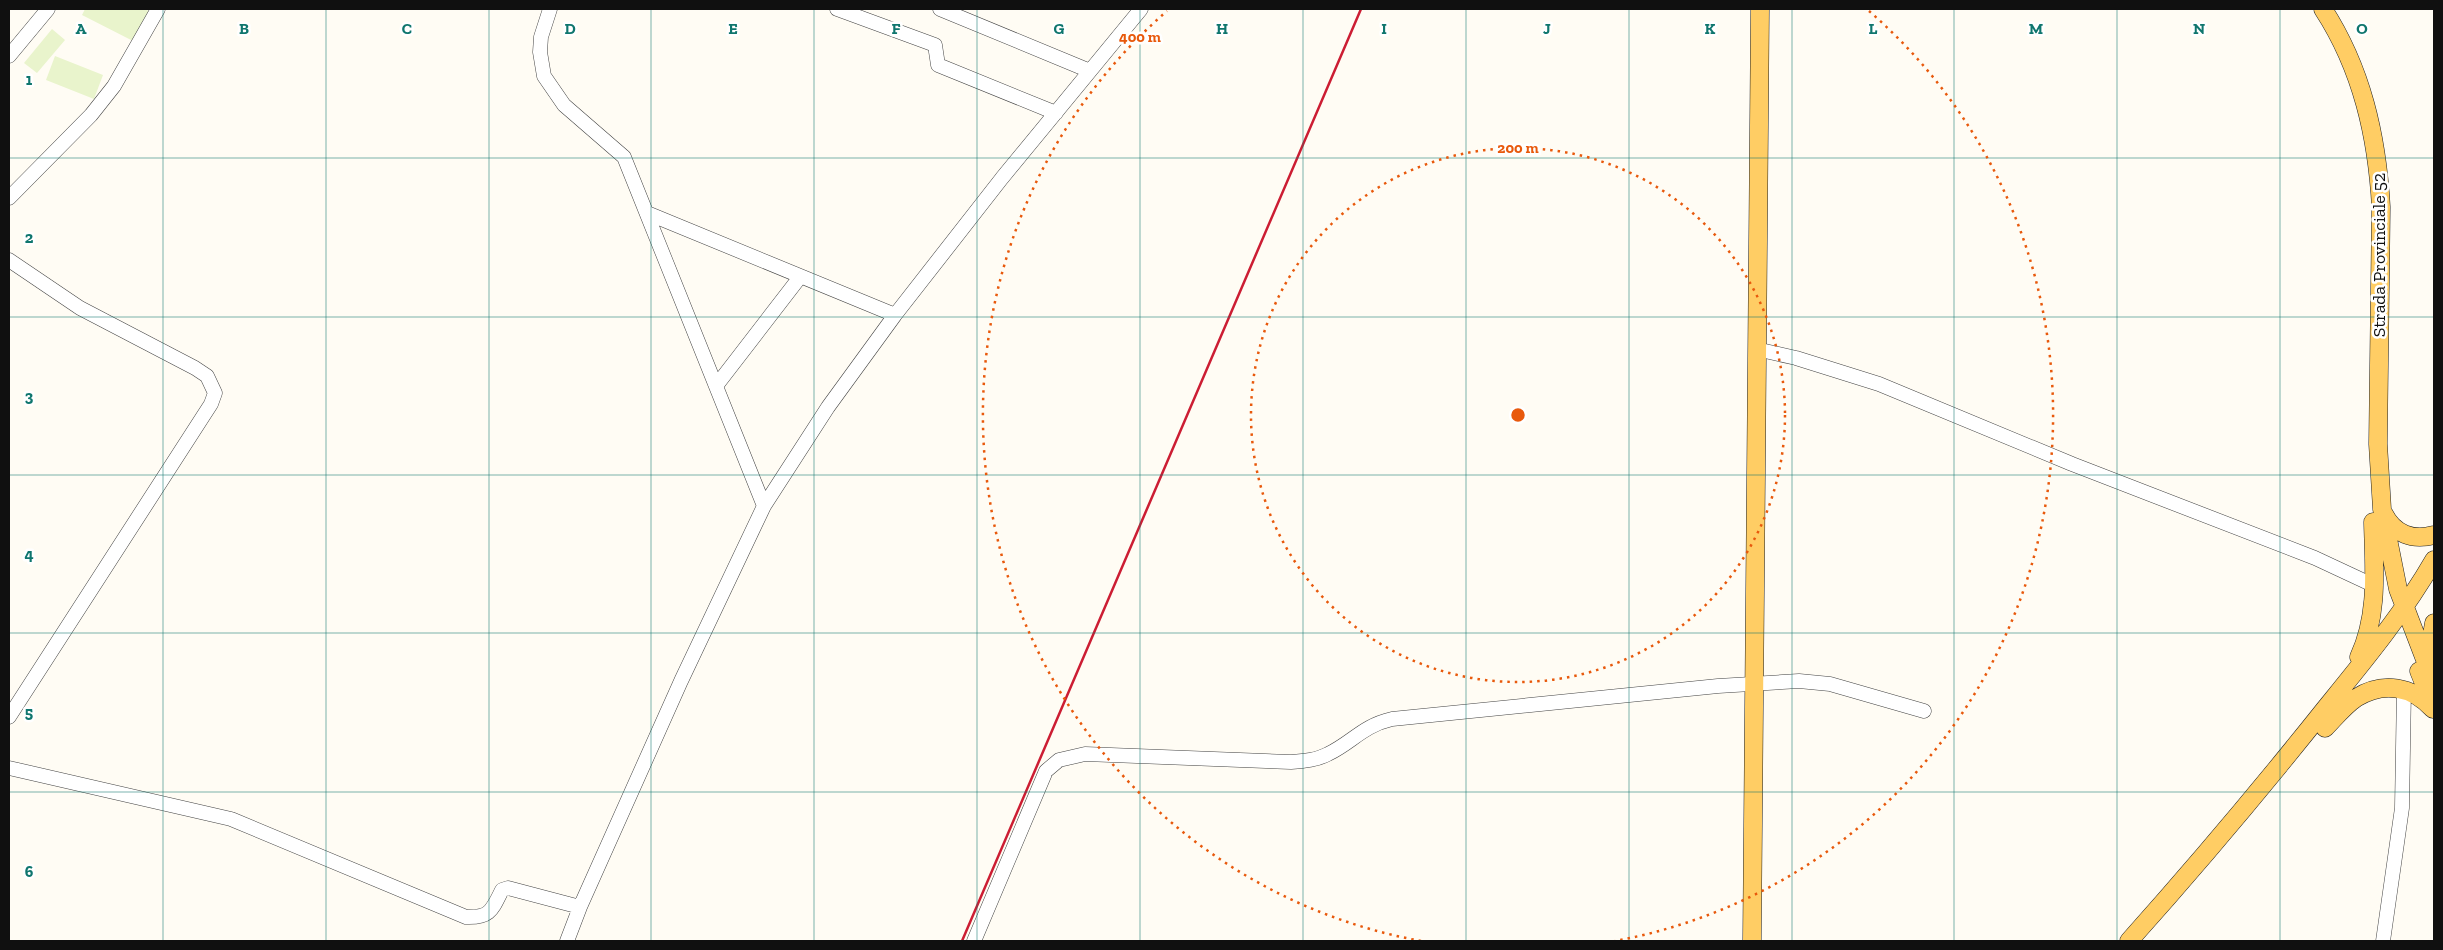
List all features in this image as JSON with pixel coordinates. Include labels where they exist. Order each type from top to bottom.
[{"type":"main road","points":[[1752,941],[1760,9]]},
{"type":"main road","name":"Strada Provinciale 52","points":[[2323,9],[2348,52],[2363,93],[2379,171],[2381,234],[2378,515]]},
{"type":"main road","points":[[2343,686],[2366,640],[2371,617],[2378,515]]},
{"type":"main road","points":[[2378,515],[2413,538],[2434,535]]},
{"type":"main road","points":[[2378,515],[2396,579],[2403,615],[2434,709]]},
{"type":"main road","points":[[2325,728],[2403,615],[2434,560]]},
{"type":"main road","points":[[2230,827],[2343,686],[2434,577]]},
{"type":"main road","points":[[2403,615],[2434,680]]},
{"type":"main road","points":[[2434,623],[2432,636],[2434,680]]},
{"type":"main road","points":[[2129,941],[2230,827],[2354,699],[2364,693],[2380,688],[2404,689],[2421,697],[2434,709]]},
{"type":"street","points":[[9,56],[48,9]]},
{"type":"street","points":[[9,198],[91,115],[108,93],[142,39],[158,9]]},
{"type":"street","points":[[550,9],[541,37],[540,52],[544,76],[564,105],[621,152],[764,506]]},
{"type":"street","points":[[837,9],[935,45],[938,65],[1056,113]]},
{"type":"street","points":[[940,9],[1090,71]]},
{"type":"street","points":[[567,941],[580,907],[680,681],[764,506],[828,407],[895,315],[1141,9]]},
{"type":"street","points":[[647,214],[895,315]]},
{"type":"street","points":[[9,260],[80,308],[208,376],[216,393],[168,473],[9,717]]},
{"type":"street","points":[[716,386],[800,276]]},
{"type":"street","points":[[1756,349],[1796,358],[1879,384],[2072,464],[2315,558],[2374,586]]},
{"type":"street","points":[[974,941],[1046,771],[1052,764],[1070,756],[1085,754],[1266,762],[1300,761],[1327,755],[1370,725],[1392,719],[1753,684],[1818,682],[1924,711]]},
{"type":"street","points":[[2383,941],[2402,808],[2404,689]]},
{"type":"street","points":[[9,768],[231,819],[466,917],[479,918],[487,914],[493,908],[502,890],[508,888],[580,907]]},
{"type":"green space","points":[[85,9],[144,9],[149,11],[133,41],[82,15]]},
{"type":"green space","points":[[52,29],[65,40],[37,73],[24,63]]},
{"type":"green space","points":[[55,56],[103,75],[94,99],[46,80]]},
{"type":"railway","points":[[962,941],[1361,9]]}]
